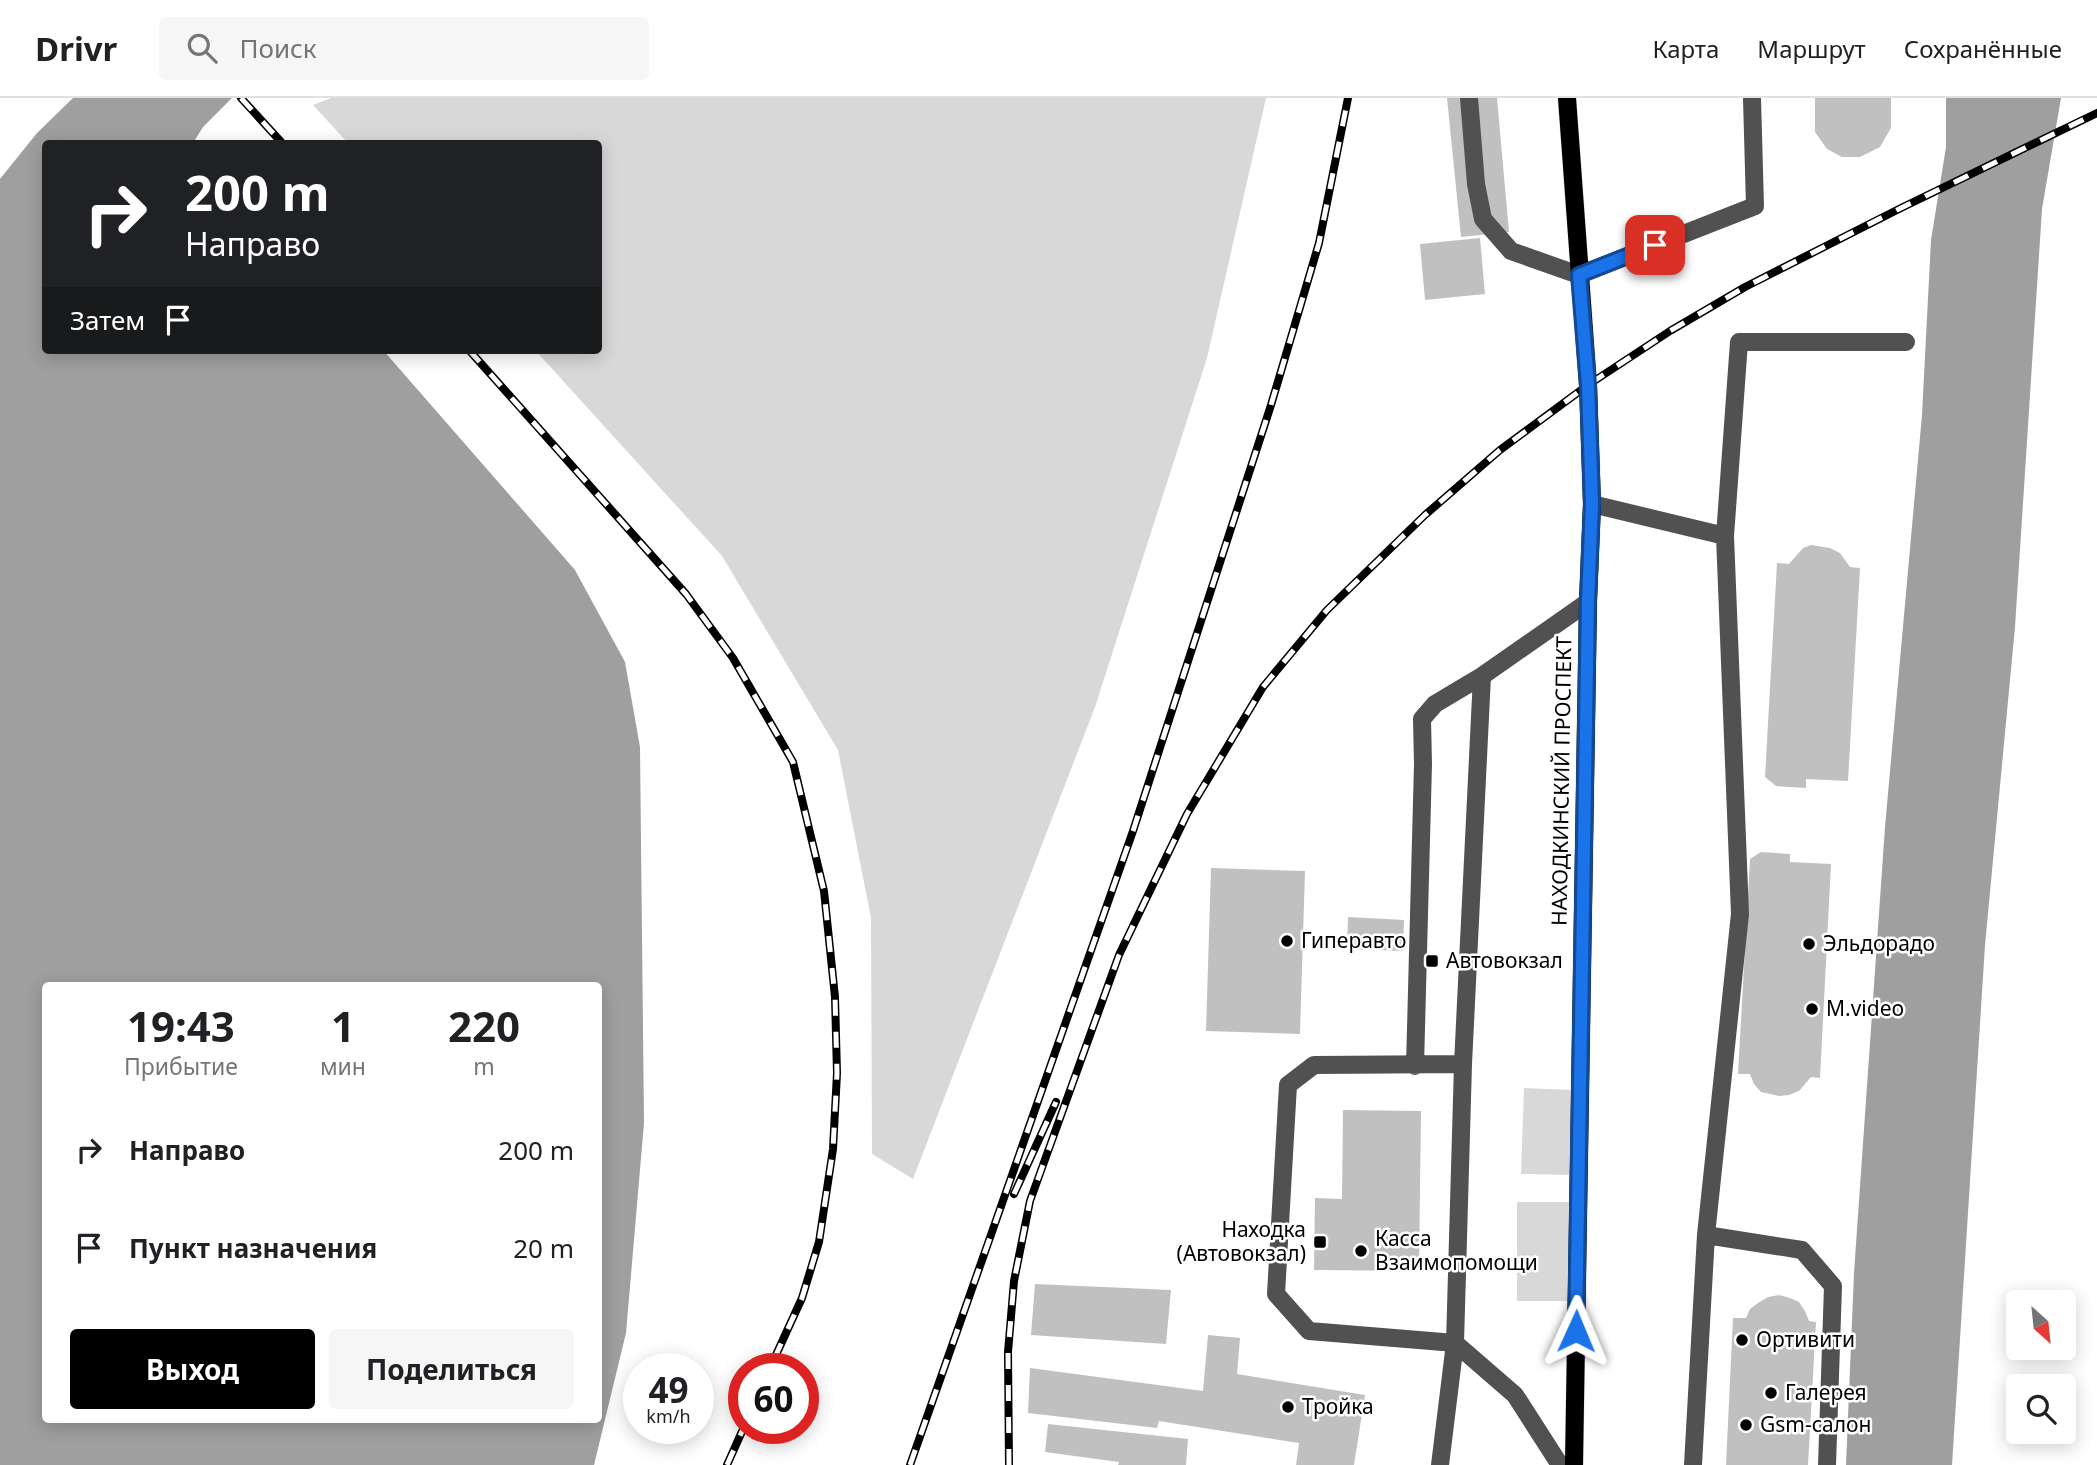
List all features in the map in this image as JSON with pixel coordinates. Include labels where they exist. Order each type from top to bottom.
[{"type":"main road","name":"НАХОДКИНСКИЙ ПРОСПЕКТ","points":[[1567,98],[1588,385],[1592,504],[1588,601],[1574,1465]]},
{"type":"lane","points":[[1469,98],[1476,184],[1483,219],[1511,251],[1579,275],[1755,206],[1752,98]]},
{"type":"lane","points":[[1693,1465],[1706,1235],[1740,914],[1725,536],[1739,342],[1906,342]]},
{"type":"lane","points":[[1592,504],[1725,536]]},
{"type":"lane","points":[[1415,1066],[1422,719],[1435,704],[1482,676],[1588,601]]},
{"type":"lane","points":[[1440,1465],[1455,1343],[1463,1064],[1482,676]]},
{"type":"lane","points":[[1463,1064],[1314,1065],[1288,1085],[1276,1294],[1309,1331],[1455,1343],[1515,1395],[1560,1465]]},
{"type":"lane","points":[[1706,1235],[1802,1250],[1833,1286],[1827,1465]]},
{"type":"shaded area","points":[[73,98],[232,98],[203,127],[195,140],[42,140],[42,354],[386,354],[575,570],[625,662],[640,747],[644,1123],[626,1333],[594,1465],[0,1465],[0,179],[37,133]]},
{"type":"shaded area","points":[[331,98],[1266,98],[1207,358],[1095,707],[913,1179],[872,1154],[871,918],[838,750],[722,556],[539,354],[602,354],[602,140],[345,140],[313,105]]},
{"type":"shaded area","points":[[1946,98],[2061,98],[2042,209],[2015,627],[1985,945],[1952,1465],[1846,1465],[1854,1273],[1885,827],[1922,415],[1931,240],[1946,147]]},
{"type":"shaded area","points":[[1524,1088],[1572,1090],[1569,1175],[1521,1174]]},
{"type":"shaded area","points":[[1517,1202],[1571,1202],[1570,1301],[1517,1301]]},
{"type":"building","points":[[1447,98],[1497,98],[1509,232],[1461,237]]},
{"type":"building","points":[[1815,98],[1891,98],[1891,128],[1880,147],[1860,157],[1842,157],[1827,149],[1815,132]]},
{"type":"building","points":[[1480,238],[1485,294],[1425,300],[1420,244]]},
{"type":"building","points":[[1811,545],[1830,548],[1840,553],[1850,567],[1860,568],[1848,781],[1806,779],[1806,788],[1776,786],[1765,777],[1777,563],[1789,564],[1803,548]]},
{"type":"building","points":[[1761,852],[1790,854],[1790,862],[1831,864],[1820,1078],[1811,1077],[1799,1091],[1779,1096],[1761,1092],[1750,1074],[1738,1074],[1750,859]]},
{"type":"building","points":[[1211,868],[1305,871],[1300,1034],[1206,1031]]},
{"type":"building","points":[[1348,917],[1404,920],[1403,951],[1347,949]]},
{"type":"building","points":[[1343,1110],[1421,1111],[1419,1271],[1314,1270],[1315,1198],[1342,1199]]},
{"type":"building","points":[[1035,1284],[1171,1290],[1166,1344],[1031,1335]]},
{"type":"building","name":"Галерея","points":[[1779,1295],[1799,1302],[1809,1321],[1816,1322],[1808,1465],[1726,1465],[1733,1318],[1746,1318],[1750,1309],[1758,1303]]},
{"type":"building","points":[[1208,1335],[1240,1338],[1237,1374],[1365,1395],[1354,1465],[1296,1465],[1299,1443],[1159,1421],[1157,1428],[1028,1413],[1030,1368],[1203,1391]]},
{"type":"building","points":[[1048,1424],[1188,1439],[1186,1465],[1118,1465],[1119,1462],[1045,1452]]},
{"type":"railway","points":[[241,98],[279,140]]},
{"type":"railway","points":[[910,1465],[1133,831],[1271,405],[1319,243],[1348,98]]},
{"type":"railway","points":[[1009,1465],[1008,1352],[1014,1281],[1030,1201],[1119,955],[1187,814],[1263,687],[1327,610],[1425,515],[1500,450],[1588,385],[1670,331],[1745,287],[2097,113]]},
{"type":"railway","points":[[473,354],[686,594],[733,658],[793,762],[824,891],[835,997],[837,1073],[833,1149],[819,1242],[802,1298],[777,1353]]},
{"type":"railway","points":[[1014,1194],[1056,1102]]},
{"type":"railway","points":[[727,1465],[736,1444]]},
{"type":"place","name":"Гиперавто","points":[[1287,941]]},
{"type":"place","name":"Эльдорадо","points":[[1809,944]]},
{"type":"place","name":"Автовокзал","points":[[1432,961]]},
{"type":"place","name":"M.video","points":[[1812,1009]]},
{"type":"place","name":"Находка (Автовокзал)","points":[[1320,1242]]},
{"type":"place","name":"Касса Взаимопомощи","points":[[1361,1251]]},
{"type":"place","name":"Ортивити","points":[[1742,1340]]},
{"type":"place","name":"Галерея","points":[[1771,1393]]},
{"type":"place","name":"Тройка","points":[[1288,1407]]},
{"type":"place","name":"Gsm-салон","points":[[1746,1425]]},
{"type":"route","points":[[1576,1331],[1588,601],[1592,504],[1588,385],[1579,275],[1655,245]]}]
